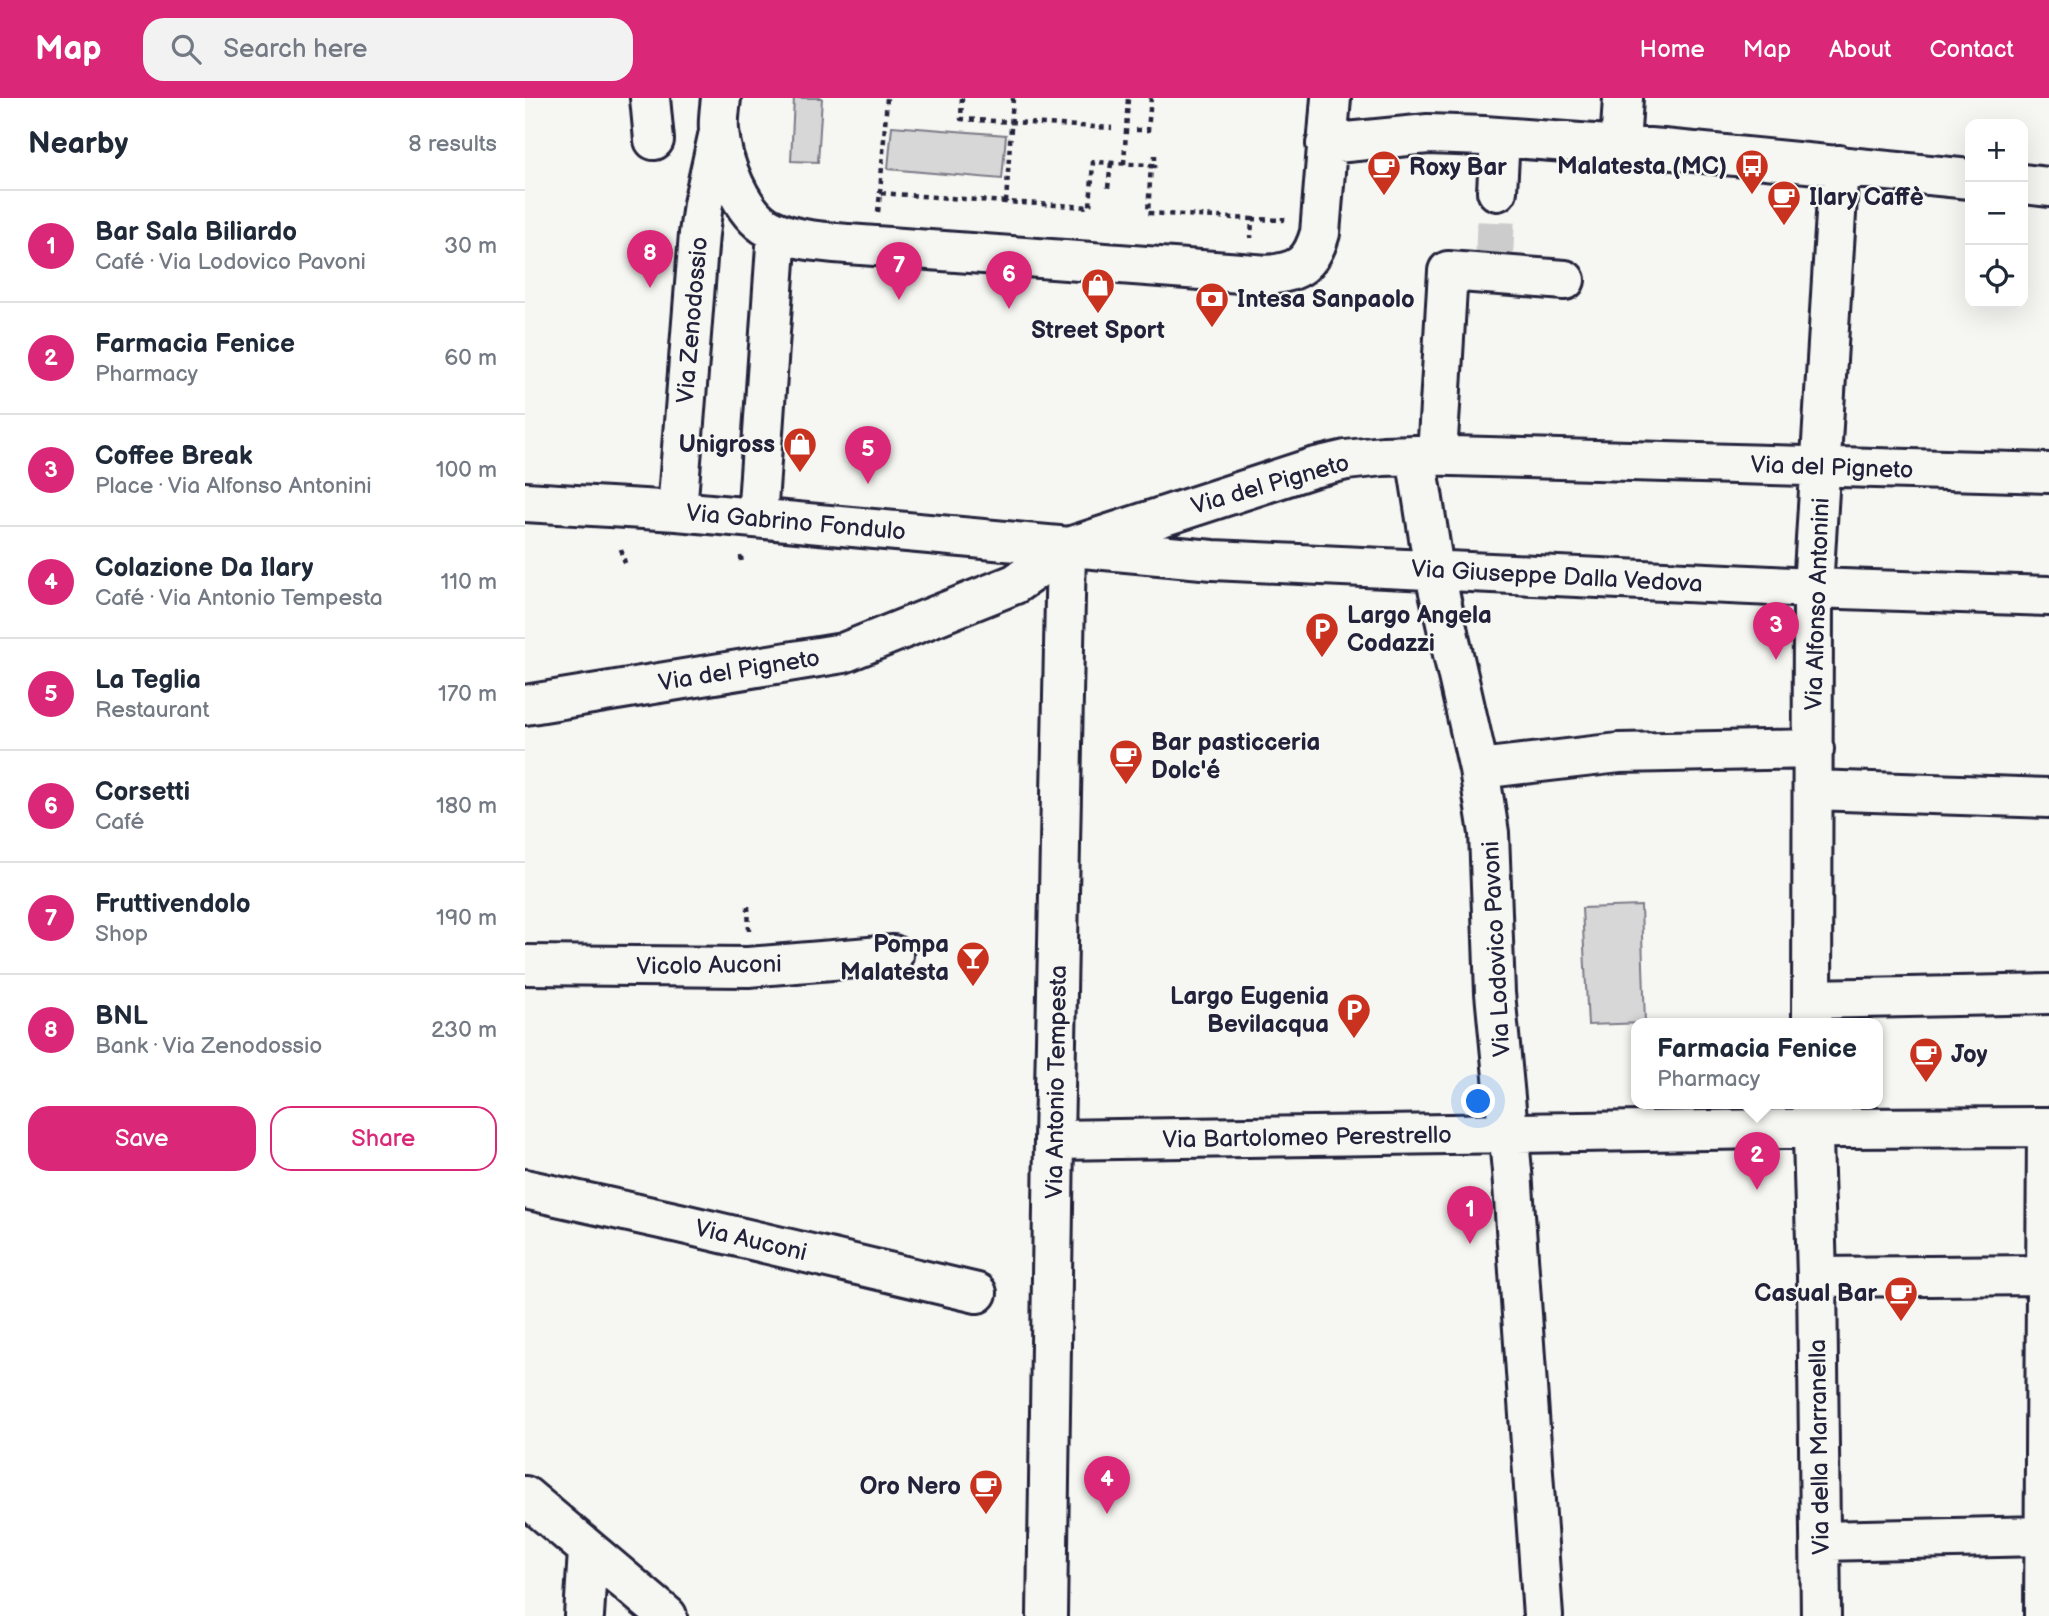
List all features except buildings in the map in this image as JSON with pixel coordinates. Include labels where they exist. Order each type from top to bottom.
[{"type":"street","points":[[650,98],[655,140]]},
{"type":"street","points":[[690,98],[712,119],[720,114],[730,174],[744,203],[759,221],[777,232],[848,244],[1268,275],[1281,274],[1301,266],[1317,245],[1331,98]]},
{"type":"street","points":[[1609,98],[1613,146]]},
{"type":"street","points":[[1613,146],[1623,98]]},
{"type":"street","name":"Via Zenodossio","points":[[677,511],[699,234],[720,114]]},
{"type":"street","points":[[1327,144],[1428,134],[1613,146],[1965,178]]},
{"type":"street","points":[[1497,191],[1500,138]]},
{"type":"street","name":"Via Alfonso Antonini","points":[[1812,1012],[1813,588],[1839,165]]},
{"type":"street","points":[[2028,185],[2049,187]]},
{"type":"street","points":[[757,518],[777,232]]},
{"type":"street","name":"Via Lodovico Pavoni","points":[[1543,1616],[1509,1134],[1495,993],[1489,833],[1479,769],[1434,570],[1426,456],[1448,271],[1493,267],[1565,280]]},
{"type":"street","name":"Via del Pigneto","points":[[525,705],[843,653],[997,593],[1015,584],[1066,548],[1312,468],[1346,460],[1426,456],[2049,473]]},
{"type":"street","name":"Via Gabrino Fondulo","points":[[525,502],[677,511],[1066,548]]},
{"type":"street","name":"Via Giuseppe Dalla Vedova","points":[[1066,548],[1213,560],[1813,588],[2049,596]]},
{"type":"street","name":"Via Antonio Tempesta","points":[[1047,1616],[1066,548]]},
{"type":"street","points":[[1479,769],[1619,753],[1814,749]]},
{"type":"street","points":[[1813,790],[2049,798]]},
{"type":"street","name":"Vicolo Auconi","points":[[525,965],[748,967],[893,955]]},
{"type":"street","points":[[1812,1012],[2049,993]]},
{"type":"street","name":"Via Bartolomeo Perestrello","points":[[1054,1140],[1509,1134],[1812,1116],[2048,1127]]},
{"type":"street","name":"Via della Marranella","points":[[1812,1116],[1817,1277],[1821,1616]]},
{"type":"street","points":[[2043,1616],[2048,1127]]},
{"type":"street","name":"Via Auconi","points":[[525,1189],[977,1293]]},
{"type":"street","points":[[1817,1277],[2046,1275]]},
{"type":"street","points":[[525,1496],[667,1616]]},
{"type":"street","points":[[1821,1541],[2045,1536]]},
{"type":"street","points":[[585,1616],[588,1551]]},
{"type":"path","points":[[878,216],[887,98]]},
{"type":"path","points":[[962,98],[961,119],[1112,128]]},
{"type":"path","points":[[1006,202],[1013,98]]},
{"type":"path","points":[[1124,164],[1128,98]]},
{"type":"path","points":[[1136,130],[1148,130],[1151,98]]},
{"type":"path","points":[[880,193],[1090,207],[1093,162],[1155,166],[1155,155]]},
{"type":"path","points":[[1111,163],[1108,188],[1112,188]]},
{"type":"path","points":[[1151,165],[1148,213],[1283,220],[1284,208]]},
{"type":"path","points":[[1251,246],[1252,219]]},
{"type":"path","points":[[621,550],[625,562]]},
{"type":"path","points":[[741,556],[742,566]]},
{"type":"path","points":[[748,906],[749,943]]},
{"type":"shaded area","points":[[794,98],[822,98],[818,162],[791,161]]},
{"type":"shaded area","points":[[892,126],[1006,135],[1002,179],[888,169]]},
{"type":"shaded area","points":[[1641,906],[1645,1018],[1631,1018],[1631,1023],[1588,1025],[1582,908]]},
{"type":"tunnel","points":[[1494,260],[1497,191]]},
{"type":"place","name":"Malatesta (MC)","points":[[1752,196]]},
{"type":"place","name":"Roxy Bar","points":[[1384,197]]},
{"type":"place","name":"Ilary Caffè","points":[[1784,227]]},
{"type":"place","name":"BNL","points":[[650,288]]},
{"type":"place","name":"Fruttivendolo","points":[[899,300]]},
{"type":"place","name":"Corsetti","points":[[1009,309]]},
{"type":"place","name":"Street Sport","points":[[1098,315]]},
{"type":"place","name":"Intesa Sanpaolo","points":[[1212,329]]},
{"type":"place","name":"Unigross","points":[[800,474]]},
{"type":"place","name":"La Teglia","points":[[868,484]]},
{"type":"place","name":"Largo Angela Codazzi","points":[[1322,659]]},
{"type":"place","name":"Coffee Break","points":[[1776,660]]},
{"type":"place","name":"Bar pasticceria Dolc'é","points":[[1126,786]]},
{"type":"place","name":"Pompa Malatesta","points":[[973,988]]},
{"type":"place","name":"Largo Eugenia Bevilacqua","points":[[1354,1040]]},
{"type":"place","name":"Joy","points":[[1926,1084]]},
{"type":"place","name":"Farmacia Fenice","points":[[1757,1190]]},
{"type":"place","name":"Bar Sala Biliardo","points":[[1470,1244]]},
{"type":"place","name":"Casual Bar","points":[[1901,1323]]},
{"type":"place","name":"Colazione Da Ilary","points":[[1107,1514]]},
{"type":"place","name":"Oro Nero","points":[[986,1516]]}]
